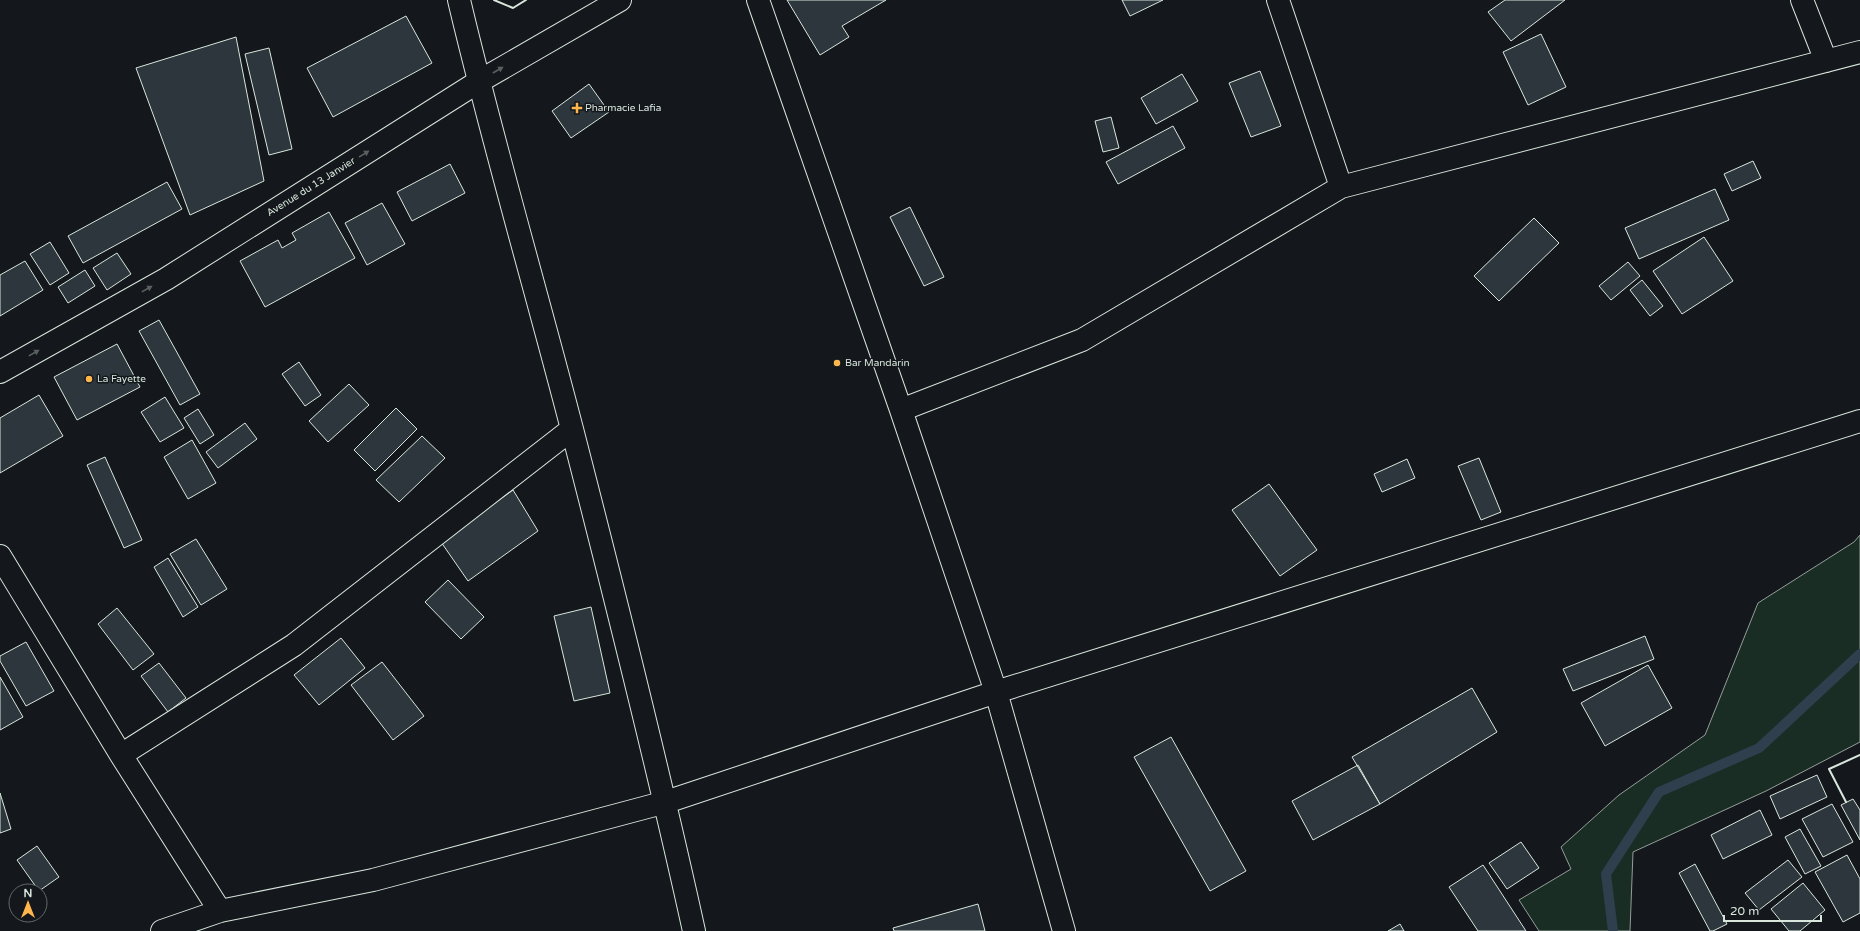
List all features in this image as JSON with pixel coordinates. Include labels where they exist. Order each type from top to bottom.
[{"type":"street","points":[[459,0],[478,82],[572,429],[666,802],[694,931]]},
{"type":"street","name":"Avenue du 13 Janvier","points":[[0,372],[166,279],[478,82],[620,0]]},
{"type":"street","points":[[758,0],[901,410],[996,692],[1064,931]]},
{"type":"street","points":[[1278,0],[1341,187]]},
{"type":"street","points":[[1802,0],[1826,61]]},
{"type":"street","points":[[901,410],[1082,340],[1341,187],[1860,52]]},
{"type":"street","points":[[162,931],[220,911],[373,880],[666,802],[996,692],[1860,421]]},
{"type":"street","points":[[121,755],[294,644],[572,429]]},
{"type":"street","points":[[0,556],[121,755],[220,911]]},
{"type":"green space","points":[[1860,535],[1860,742],[1766,791],[1633,852],[1630,931],[1539,931],[1519,900],[1571,869],[1561,847],[1619,795],[1705,735],[1758,603],[1854,542]]},
{"type":"building","points":[[787,0],[886,0],[842,26],[849,37],[820,55]]},
{"type":"building","points":[[1122,0],[1163,0],[1130,16]]},
{"type":"building","points":[[1505,0],[1565,0],[1511,41],[1488,12]]},
{"type":"building","points":[[406,16],[432,63],[333,117],[307,68]]},
{"type":"building","points":[[1541,34],[1566,87],[1528,105],[1503,52]]},
{"type":"building","points":[[236,37],[264,181],[190,215],[136,68]]},
{"type":"building","points":[[269,48],[292,149],[269,155],[245,54]]},
{"type":"building","points":[[1260,71],[1281,126],[1251,137],[1229,83]]},
{"type":"building","points":[[1182,74],[1198,101],[1156,124],[1141,98]]},
{"type":"building","points":[[589,84],[609,112],[571,138],[552,111]]},
{"type":"building","points":[[1111,117],[1119,148],[1103,152],[1095,121]]},
{"type":"building","points":[[1173,126],[1185,148],[1118,184],[1106,162]]},
{"type":"building","points":[[1753,161],[1761,178],[1732,191],[1724,174]]},
{"type":"building","points":[[450,164],[465,193],[412,221],[397,192]]},
{"type":"building","points":[[167,182],[182,209],[83,263],[68,236]]},
{"type":"building","points":[[1715,189],[1729,220],[1639,259],[1625,228]]},
{"type":"building","points":[[382,203],[405,244],[367,265],[345,223]]},
{"type":"building","points":[[910,207],[944,277],[924,286],[890,217]]},
{"type":"building","points":[[329,212],[355,258],[265,307],[240,261],[278,240],[282,248],[296,240],[292,233]]},
{"type":"building","points":[[1534,218],[1559,243],[1499,301],[1474,276]]},
{"type":"building","points":[[1704,237],[1733,281],[1682,314],[1653,271]]},
{"type":"building","points":[[50,242],[69,273],[50,285],[30,254]]},
{"type":"building","points":[[117,253],[131,274],[107,290],[93,268]]},
{"type":"building","points":[[25,261],[43,290],[0,316],[0,275]]},
{"type":"building","points":[[1628,262],[1640,276],[1611,300],[1599,286]]},
{"type":"building","points":[[85,270],[95,286],[68,303],[58,287]]},
{"type":"building","points":[[1642,280],[1663,306],[1650,316],[1630,290]]},
{"type":"building","points":[[159,320],[200,394],[180,405],[139,331]]},
{"type":"building","points":[[117,344],[140,387],[77,420],[54,377]]},
{"type":"building","points":[[299,362],[321,395],[305,406],[282,374]]},
{"type":"building","points":[[349,384],[369,405],[328,442],[309,421]]},
{"type":"building","points":[[39,395],[63,436],[0,473],[0,418]]},
{"type":"building","points":[[165,397],[184,428],[160,442],[141,412]]},
{"type":"building","points":[[396,408],[417,429],[375,471],[354,450]]},
{"type":"building","points":[[198,409],[214,435],[200,444],[184,418]]},
{"type":"building","points":[[245,423],[257,439],[218,468],[206,452]]},
{"type":"building","points":[[422,436],[445,458],[399,502],[376,480]]},
{"type":"building","points":[[192,440],[216,483],[188,499],[164,457]]},
{"type":"building","points":[[105,457],[142,540],[124,548],[87,465]]},
{"type":"building","points":[[1479,458],[1501,512],[1481,520],[1458,466]]},
{"type":"building","points":[[1407,459],[1415,478],[1382,492],[1374,474]]},
{"type":"building","points":[[1269,484],[1317,550],[1280,576],[1232,510]]},
{"type":"building","points":[[513,490],[538,531],[468,581],[441,542]]},
{"type":"building","points":[[196,539],[227,589],[201,605],[170,554]]},
{"type":"building","points":[[168,558],[198,607],[183,617],[154,567]]},
{"type":"building","points":[[448,580],[484,617],[461,639],[425,602]]},
{"type":"building","points":[[591,607],[610,693],[574,701],[554,616]]},
{"type":"building","points":[[117,608],[154,654],[133,670],[98,624]]},
{"type":"building","points":[[1645,636],[1654,659],[1573,691],[1563,669]]},
{"type":"building","points":[[341,638],[365,668],[319,705],[294,675]]},
{"type":"building","points":[[26,642],[54,691],[26,706],[0,661],[0,656]]},
{"type":"building","points":[[382,662],[424,716],[393,740],[351,685]]},
{"type":"building","points":[[159,663],[186,698],[168,712],[141,676]]},
{"type":"building","points":[[1648,665],[1672,708],[1605,746],[1581,703]]},
{"type":"building","points":[[0,677],[23,717],[0,730]]},
{"type":"building","points":[[1472,688],[1497,732],[1380,804],[1352,757]]},
{"type":"building","points":[[1171,737],[1246,871],[1210,891],[1134,757]]},
{"type":"building","points":[[1358,765],[1380,804],[1313,840],[1292,801]]},
{"type":"building","points":[[1817,775],[1827,797],[1780,819],[1770,796]]},
{"type":"building","points":[[0,793],[11,829],[0,833]]},
{"type":"building","points":[[1853,799],[1860,810],[1860,840],[1841,805]]},
{"type":"building","points":[[1832,804],[1853,842],[1823,857],[1802,819]]},
{"type":"building","points":[[1760,810],[1772,835],[1723,859],[1711,835]]},
{"type":"building","points":[[1800,829],[1821,866],[1805,874],[1785,837]]},
{"type":"building","points":[[1521,842],[1539,868],[1507,889],[1489,863]]},
{"type":"building","points":[[37,846],[59,877],[48,885],[48,883],[33,883],[17,860]]},
{"type":"building","points":[[1847,855],[1860,879],[1860,913],[1843,922],[1815,872]]},
{"type":"building","points":[[1788,860],[1802,877],[1759,910],[1745,893]]},
{"type":"building","points":[[1695,864],[1727,924],[1713,931],[1710,931],[1679,873]]},
{"type":"building","points":[[1483,865],[1526,931],[1478,931],[1449,887]]},
{"type":"building","points":[[1803,883],[1825,910],[1800,931],[1789,931],[1771,909]]},
{"type":"building","points":[[978,904],[985,931],[894,931],[893,928]]},
{"type":"building","points":[[1400,924],[1404,931],[1388,931]]},
{"type":"waterway","points":[[1613,931],[1606,874],[1659,792],[1759,748],[1860,654]]},
{"type":"wall","points":[[494,0],[513,8],[526,0]]},
{"type":"wall","points":[[1846,802],[1829,769],[1860,755]]},
{"type":"place","name":"Pharmacie Lafia","points":[[577,108]]},
{"type":"place","name":"Bar Mandarin","points":[[837,363]]},
{"type":"place","name":"La Fayette","points":[[89,379]]}]
